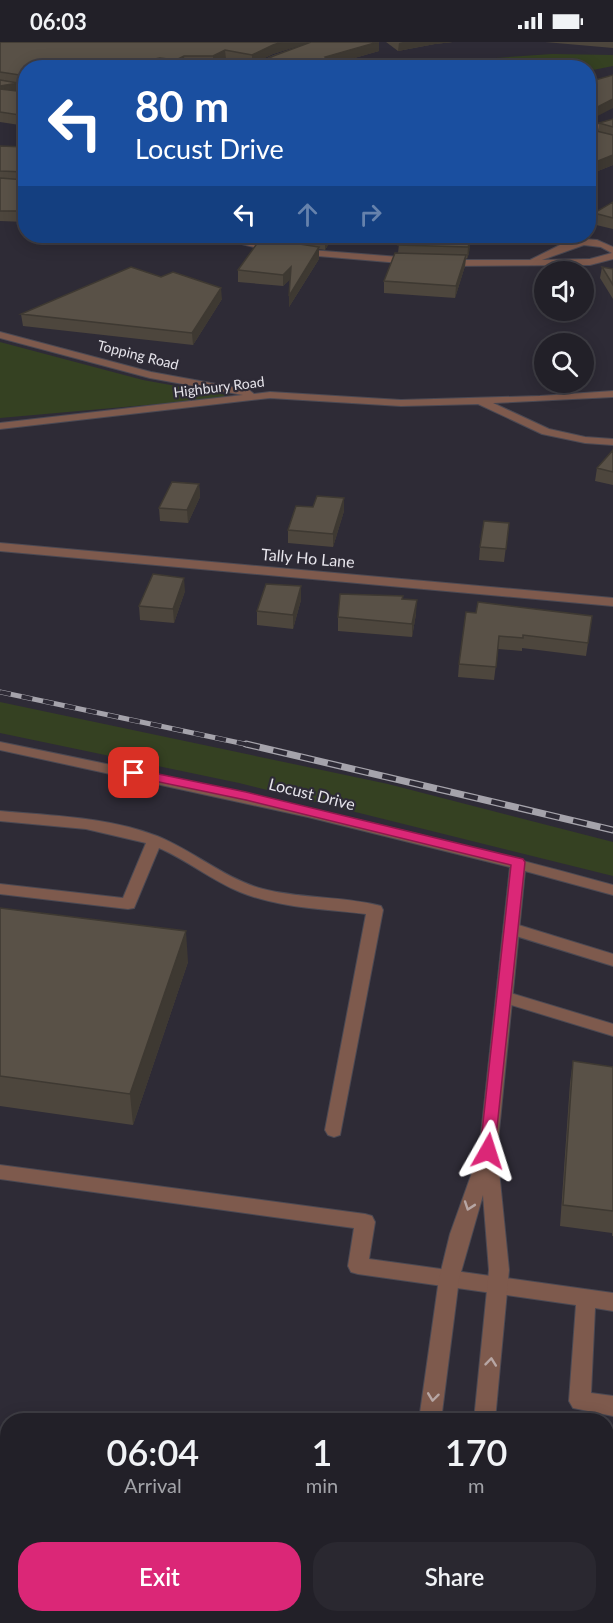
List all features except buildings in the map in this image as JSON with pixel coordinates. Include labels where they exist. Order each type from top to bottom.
[{"type":"street","points":[[275,60],[326,42]]},
{"type":"street","points":[[0,85],[18,87]]},
{"type":"street","points":[[596,127],[613,122]]},
{"type":"street","points":[[250,243],[297,252],[428,262],[602,261],[613,256]]},
{"type":"street","points":[[528,263],[574,243]]},
{"type":"street","points":[[596,243],[613,251]]},
{"type":"street","name":"Topping Road","points":[[0,335],[150,375],[270,395]]},
{"type":"street","name":"Highbury Road","points":[[0,426],[270,395],[370,402],[540,399],[613,394]]},
{"type":"street","points":[[527,422],[530,412],[540,399]]},
{"type":"street","points":[[477,401],[546,432],[585,440],[613,442]]},
{"type":"street","name":"Tally Ho Lane","points":[[0,547],[613,602]]},
{"type":"street","name":"Locust Drive","points":[[0,746],[246,796],[518,862],[613,890]]},
{"type":"street","points":[[0,816],[88,824],[169,846],[228,882],[259,893],[375,910],[334,1130]]},
{"type":"street","points":[[0,889],[128,904],[154,841]]},
{"type":"street","points":[[486,1413],[499,1286],[488,1151],[518,862]]},
{"type":"street","points":[[512,929],[613,960]]},
{"type":"street","points":[[504,997],[613,1030]]},
{"type":"street","points":[[431,1413],[448,1279],[459,1234],[488,1151]]},
{"type":"street","points":[[0,1172],[365,1222],[358,1266],[613,1302]]},
{"type":"street","points":[[586,1298],[580,1401],[613,1406]]},
{"type":"green space","points":[[552,54],[613,55],[613,66],[596,69],[596,60],[467,60]]},
{"type":"green space","points":[[0,342],[143,380],[237,397],[0,418]]},
{"type":"green space","points":[[0,702],[388,784],[613,842],[613,876],[239,783],[0,733]]},
{"type":"railway","points":[[0,692],[254,746]]},
{"type":"railway","points":[[246,744],[613,830]]},
{"type":"route","points":[[134,773],[246,796],[518,862],[488,1151]]}]
